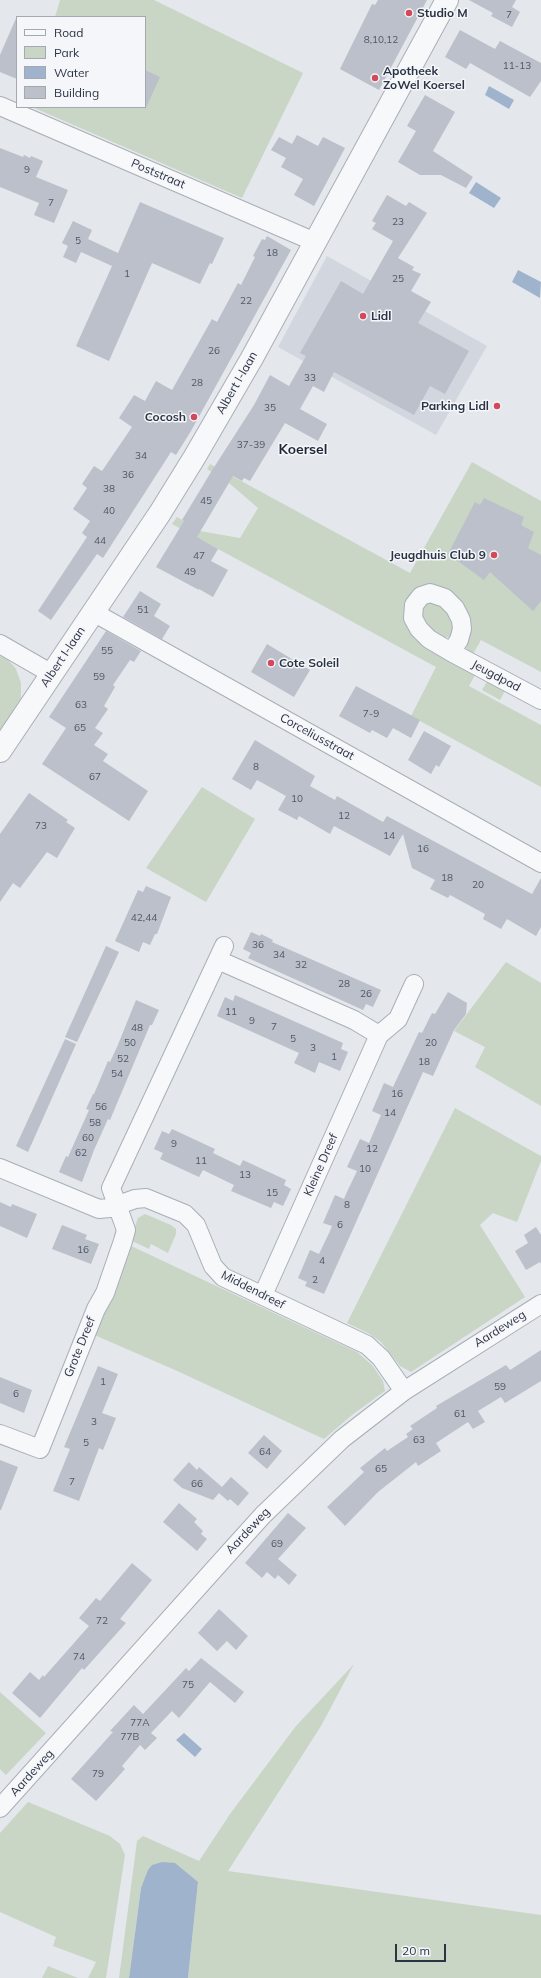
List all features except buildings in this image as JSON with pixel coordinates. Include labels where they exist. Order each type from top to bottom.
[{"type":"street","name":"Albert I-laan","points":[[0,751],[194,458],[252,358],[447,0]]},
{"type":"street","name":"Poststraat","points":[[0,106],[315,242]]},
{"type":"street","name":"Corceliusstraat","points":[[93,612],[541,863]]},
{"type":"street","points":[[0,644],[52,674]]},
{"type":"street","name":"Jeugdpad","points":[[451,652],[541,700]]},
{"type":"street","points":[[117,1206],[112,1188],[220,953],[354,1020],[379,1035]]},
{"type":"street","name":"Kleine Dreef","points":[[263,1295],[379,1035],[398,1019],[414,984]]},
{"type":"street","name":"Middendreef","points":[[0,1168],[91,1207],[105,1209],[135,1199],[146,1198],[189,1216],[196,1225],[213,1266],[223,1277],[367,1345],[381,1358],[404,1391]]},
{"type":"street","name":"Grote Dreef","points":[[0,1434],[40,1449],[96,1308],[105,1293],[122,1245],[126,1230],[117,1206]]},
{"type":"street","name":"Aardeweg","points":[[0,1808],[263,1515],[342,1439],[404,1391],[541,1304]]},
{"type":"shaded area","name":"Lidl","points":[[327,256],[487,346],[436,435],[278,347]]},
{"type":"green space","points":[[60,0],[154,0],[303,73],[242,198],[34,108],[146,108],[146,16],[55,16]]},
{"type":"green space","points":[[472,462],[541,501],[541,672],[481,640],[473,654],[468,651],[436,590],[408,626],[415,639],[476,673],[469,686],[541,725],[541,787],[411,716],[436,667],[172,524],[177,517],[200,531],[240,538],[258,508],[229,483],[207,469],[210,464],[410,573]]},
{"type":"green space","points":[[427,601],[441,604],[454,619],[453,636],[443,638],[429,629],[421,616],[421,611]]},
{"type":"green space","points":[[0,654],[5,656],[16,669],[21,683],[21,698],[0,732]]},
{"type":"green space","points":[[488,680],[506,689],[500,700],[482,690]]},
{"type":"green space","points":[[202,787],[255,819],[206,902],[146,868]]},
{"type":"green space","points":[[506,962],[541,983],[541,1106],[475,1067],[485,1047],[454,1031]]},
{"type":"green space","points":[[455,1108],[541,1156],[541,1161],[517,1222],[493,1213],[480,1225],[525,1297],[411,1372],[400,1366],[381,1342],[368,1333],[347,1323]]},
{"type":"green space","points":[[145,1214],[171,1225],[176,1229],[176,1234],[168,1253],[151,1244],[149,1249],[130,1240],[138,1218]]},
{"type":"green space","points":[[129,1245],[357,1352],[372,1365],[383,1381],[385,1391],[352,1415],[324,1439],[175,1370],[92,1334]]},
{"type":"green space","points":[[354,1664],[321,1726],[228,1871],[541,1915],[541,1978],[188,1978],[198,1882],[141,1888],[129,1978],[119,1978],[137,1841],[143,1836],[199,1861],[230,1814],[296,1726]]},
{"type":"green space","points":[[0,1692],[46,1733],[6,1775],[0,1769]]},
{"type":"green space","points":[[28,1802],[110,1836],[120,1844],[125,1855],[106,1978],[88,1978],[96,1962],[53,1946],[56,1937],[0,1912],[0,1833]]},
{"type":"green space","points":[[48,1966],[78,1978],[42,1978]]},
{"type":"water","points":[[489,86],[514,100],[509,109],[485,95]]},
{"type":"water","points":[[476,182],[501,198],[494,208],[469,193]]},
{"type":"water","points":[[518,270],[541,282],[540,298],[512,282]]},
{"type":"water","points":[[184,1733],[202,1749],[195,1757],[176,1740]]},
{"type":"water","points":[[162,1862],[175,1863],[198,1882],[188,1978],[129,1978],[141,1888],[148,1870],[152,1865]]},
{"type":"place","name":"Studio M","points":[[409,13]]},
{"type":"place","name":"Apotheek ZoWel Koersel","points":[[375,78]]},
{"type":"place","name":"Lidl","points":[[363,316]]},
{"type":"place","name":"Parking Lidl","points":[[497,406]]},
{"type":"place","name":"Cocosh","points":[[194,417]]},
{"type":"place","name":"Jeugdhuis Club 9","points":[[494,555]]},
{"type":"place","name":"Cote Soleil","points":[[271,663]]},
{"type":"district","name":"Koersel","points":[[303,450]]}]
